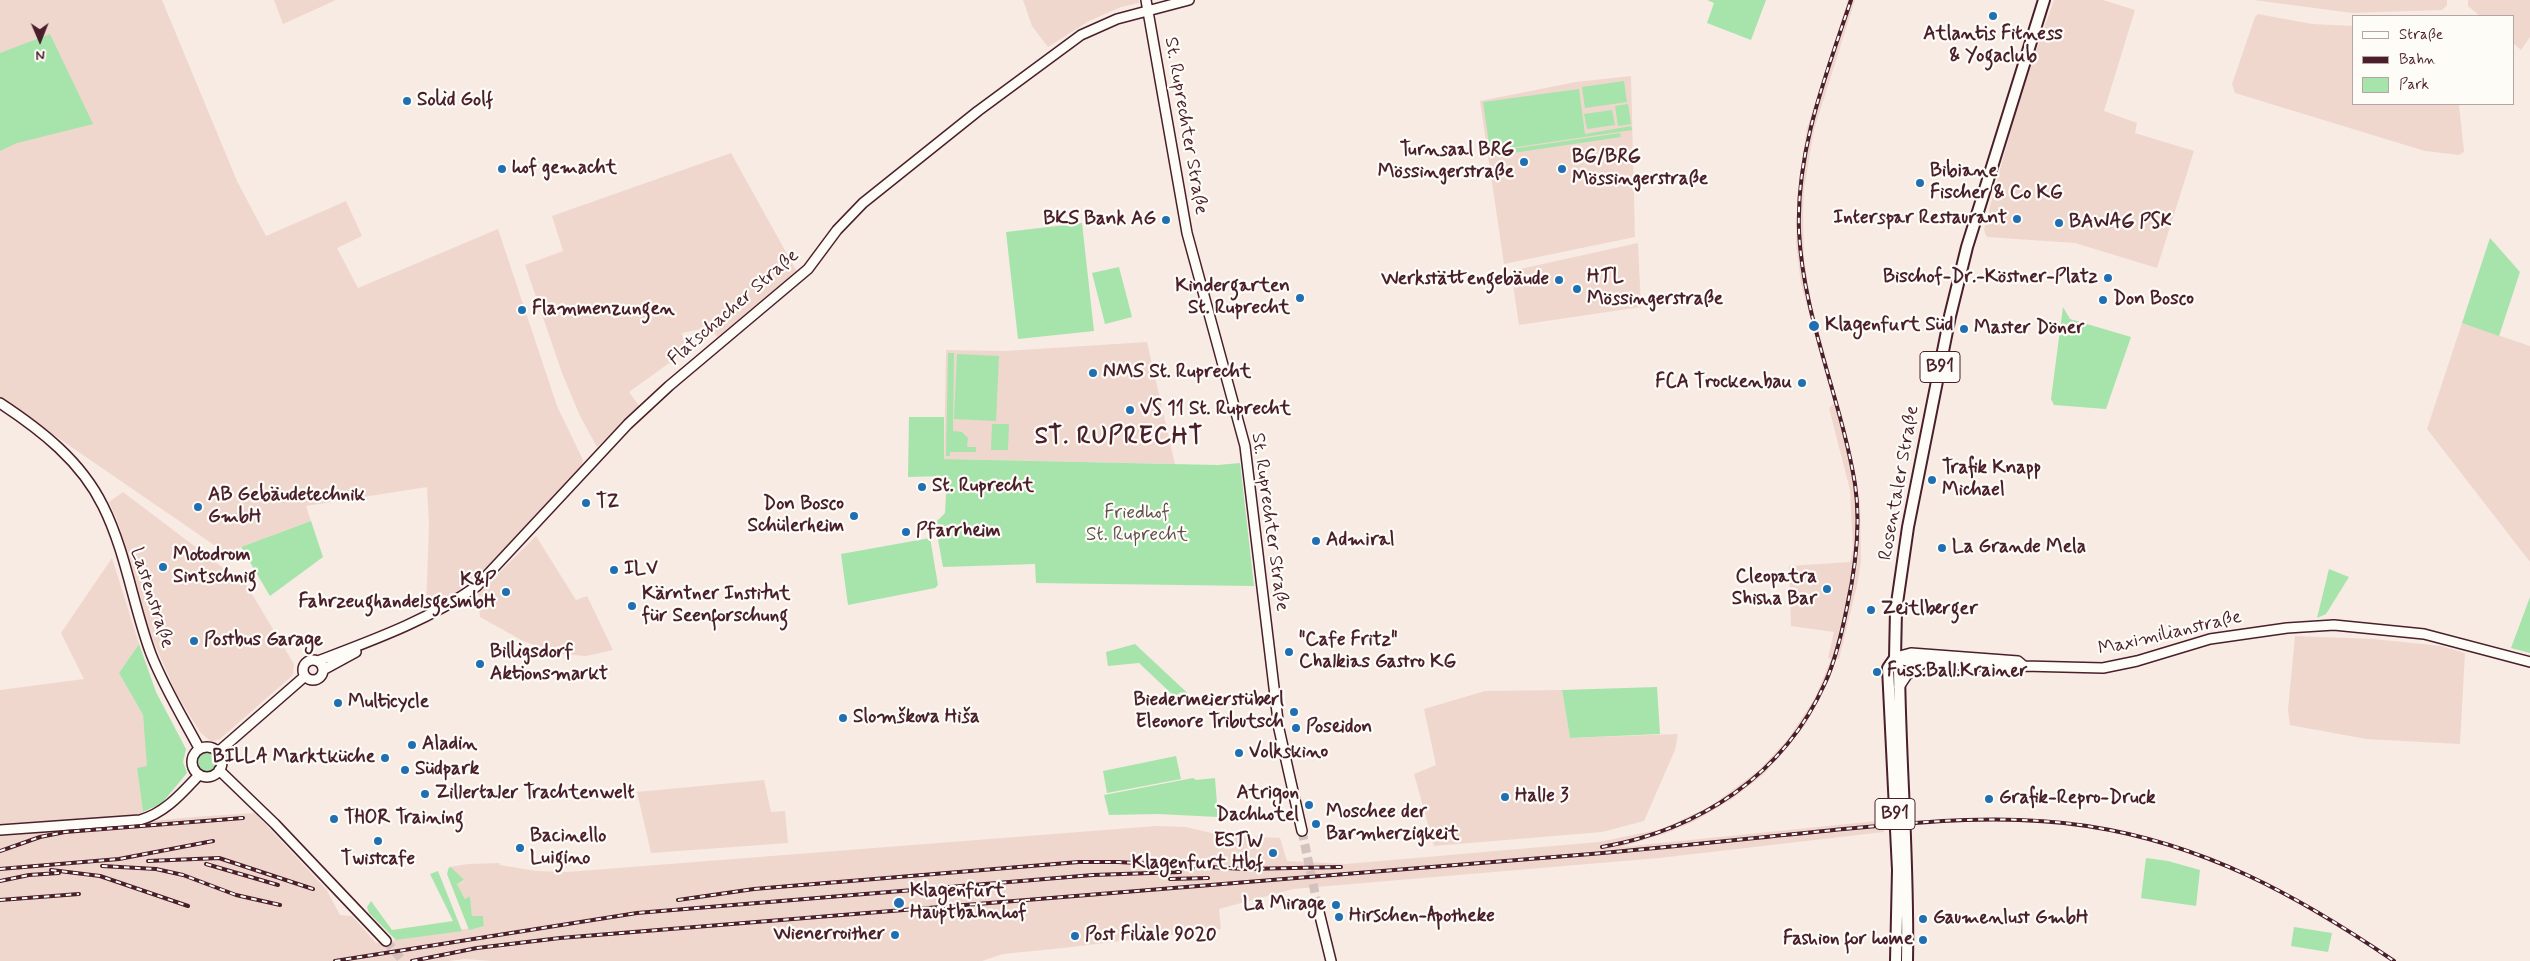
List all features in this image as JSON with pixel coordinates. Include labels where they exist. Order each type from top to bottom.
[{"type":"main road","name":"Rosentaler Straße","points":[[1894,658],[1896,610],[1908,527],[1950,316],[1967,247],[2044,0]]},
{"type":"main road","name":"B91","points":[[1894,658],[1888,668],[1898,870],[1896,961]]},
{"type":"main road","name":"B91","points":[[1894,658],[1899,668],[1900,762],[1907,872],[1907,961]]},
{"type":"street","name":"St. Ruprechter Straße","points":[[1146,0],[1187,233],[1245,446],[1279,729],[1302,831]]},
{"type":"street","name":"Flatschacher Straße","points":[[318,661],[371,641],[455,601],[478,586],[628,424],[669,386],[808,269],[837,230],[884,186],[1007,88],[1081,35],[1118,19],[1189,0]]},
{"type":"street","name":"Lastenstraße","points":[[0,403],[49,438],[84,475],[103,506],[116,538],[152,655],[199,748]]},
{"type":"street","name":"Maximilianstraße","points":[[1894,658],[2016,668],[2024,666],[2102,668],[2137,661],[2218,638],[2287,628],[2334,625],[2424,634],[2530,662]]},
{"type":"street","name":"Flatschacher Straße","points":[[323,670],[366,647],[371,641]]},
{"type":"street","name":"Maximilianstraße","points":[[1894,658],[1911,654],[2018,661],[2024,666]]},
{"type":"street","points":[[312,659],[318,661],[323,670],[319,678],[313,680],[304,677],[303,665],[312,659]]},
{"type":"street","points":[[1899,687],[1911,671],[1926,662]]},
{"type":"street","points":[[218,752],[304,677]]},
{"type":"street","points":[[199,748],[212,748],[218,752],[221,758],[219,770],[214,775],[206,777],[199,775],[194,770],[192,761],[194,753],[199,748]]},
{"type":"street","points":[[219,770],[275,824],[386,941]]},
{"type":"street","points":[[0,830],[140,820],[160,812],[177,798],[199,775]]},
{"type":"street","points":[[1319,912],[1330,961]]},
{"type":"shaded area","points":[[0,0],[162,0],[237,181],[266,236],[346,201],[362,236],[337,248],[358,288],[498,229],[557,406],[583,460],[582,465],[493,562],[452,596],[426,609],[429,525],[427,487],[306,506],[311,521],[241,547],[230,556],[0,398]]},
{"type":"shaded area","points":[[274,0],[336,0],[283,24]]},
{"type":"shaded area","points":[[1023,0],[1139,0],[1139,3],[1121,7],[1089,21],[1048,47],[1032,26]]},
{"type":"shaded area","points":[[1848,0],[1855,0],[1814,130],[1804,189],[1803,215],[1804,259],[1811,302],[1850,450],[1860,502],[1861,561],[1839,659],[1836,659],[1829,680],[1806,724],[1764,774],[1732,799],[1695,821],[1667,833],[1621,847],[1877,821],[1882,822],[1884,832],[1659,858],[1293,889],[1219,909],[1221,929],[1003,954],[982,961],[491,961],[465,959],[449,961],[0,961],[0,836],[193,817],[255,813],[326,889],[340,915],[352,916],[376,943],[484,926],[483,916],[472,916],[470,896],[465,899],[457,884],[464,881],[449,867],[468,864],[499,863],[500,865],[536,871],[567,872],[1156,826],[1186,827],[1220,835],[1280,838],[1287,861],[1346,864],[1599,842],[1662,829],[1711,806],[1759,770],[1788,739],[1815,698],[1831,659],[1828,658],[1834,632],[1791,626],[1789,566],[1850,562],[1853,550],[1850,490],[1829,408],[1834,403],[1801,284],[1796,243],[1798,188],[1807,128]]},
{"type":"shaded area","points":[[2054,0],[2103,0],[2135,10],[2104,111],[2137,123],[2135,133],[2194,151],[2157,268],[2075,243],[1987,237],[1985,233],[1984,229],[2020,96]]},
{"type":"shaded area","points":[[2254,0],[2447,0],[2447,5],[2442,10],[2352,13]]},
{"type":"shaded area","points":[[2468,0],[2530,0],[2530,37],[2521,50],[2515,45],[2515,15],[2479,15],[2468,6]]},
{"type":"shaded area","points":[[2258,14],[2312,24],[2352,26],[2352,105],[2459,105],[2464,152],[2459,155],[2425,151],[2235,93],[2232,84],[2255,17]]},
{"type":"shaded area","name":"BG/BRG Mössingerstraße","points":[[1631,76],[1635,237],[1504,264],[1480,101],[1576,82]]},
{"type":"shaded area","points":[[731,153],[797,272],[719,339],[710,327],[682,333],[686,351],[629,392],[640,407],[597,447],[580,416],[562,373],[525,265],[563,251],[552,216]]},
{"type":"shaded area","name":"HTL Mössingerstraße","points":[[1638,243],[1641,307],[1519,325],[1511,271]]},
{"type":"shaded area","points":[[2462,323],[2530,346],[2530,562],[2427,429]]},
{"type":"shaded area","points":[[1147,342],[1175,464],[944,459],[946,350],[1005,351]]},
{"type":"shaded area","points":[[123,492],[247,586],[294,664],[293,675],[220,739],[211,742],[200,732],[176,693],[149,631],[118,522],[109,502]]},
{"type":"shaded area","points":[[536,536],[576,600],[587,596],[613,650],[586,656],[559,654],[523,641],[480,617],[478,594]]},
{"type":"shaded area","points":[[112,558],[139,644],[119,673],[143,715],[148,767],[137,768],[143,812],[131,816],[0,825],[0,690],[84,679],[61,633]]},
{"type":"shaded area","points":[[2295,636],[2373,639],[2441,646],[2465,653],[2460,744],[2366,739],[2290,725],[2288,710]]},
{"type":"shaded area","points":[[1562,690],[1570,738],[1678,734],[1675,750],[1644,821],[1602,832],[1434,846],[1414,774],[1436,765],[1424,709],[1485,691]]},
{"type":"shaded area","points":[[764,780],[771,812],[785,811],[788,843],[651,853],[637,792]]},
{"type":"green space","points":[[1707,0],[1766,0],[1751,40],[1707,23],[1714,3]]},
{"type":"green space","points":[[50,34],[93,124],[17,143],[0,151],[0,53]]},
{"type":"green space","points":[[1624,81],[1627,102],[1585,108],[1582,87]]},
{"type":"green space","points":[[1579,89],[1585,134],[1631,126],[1632,130],[1490,151],[1483,102]]},
{"type":"green space","points":[[1628,104],[1631,124],[1618,126],[1615,106]]},
{"type":"green space","points":[[1612,110],[1615,125],[1587,129],[1584,114]]},
{"type":"green space","points":[[1620,133],[1621,137],[1492,156],[1491,152]]},
{"type":"green space","points":[[1082,223],[1094,331],[1018,339],[1006,232]]},
{"type":"green space","points":[[2490,238],[2520,272],[2499,336],[2462,323]]},
{"type":"green space","points":[[1119,267],[1132,317],[1105,324],[1092,273]]},
{"type":"green space","points":[[2063,307],[2070,319],[2131,337],[2106,409],[2054,405],[2051,399]]},
{"type":"green space","points":[[948,353],[954,353],[953,431],[962,432],[968,438],[967,447],[976,447],[976,452],[950,452],[950,456],[946,456]]},
{"type":"green space","points":[[957,354],[999,356],[996,421],[954,419]]},
{"type":"green space","name":"Friedhof St. Ruprecht","points":[[909,417],[944,417],[944,459],[1218,465],[1240,463],[1254,586],[1036,583],[1035,564],[943,567],[935,523],[945,513],[947,476],[908,477]]},
{"type":"green space","points":[[992,424],[1009,424],[1008,450],[991,450]]},
{"type":"green space","points":[[311,521],[323,557],[270,596],[241,547]]},
{"type":"green space","points":[[930,538],[938,585],[935,588],[848,605],[841,554]]},
{"type":"green space","points":[[2329,569],[2349,577],[2326,614],[2317,618]]},
{"type":"green space","points":[[2530,597],[2530,653],[2511,648]]},
{"type":"green space","points":[[139,644],[156,692],[186,749],[183,762],[187,773],[162,803],[143,812],[137,768],[147,766],[143,715],[119,673]]},
{"type":"green space","points":[[1135,644],[1196,701],[1194,704],[1181,692],[1175,697],[1139,663],[1108,666],[1106,652]]},
{"type":"green space","points":[[1657,687],[1660,734],[1570,738],[1562,690]]},
{"type":"green space","points":[[206,752],[213,755],[216,762],[213,769],[206,772],[199,769],[196,762],[199,755]]},
{"type":"green space","points":[[1176,756],[1181,779],[1107,793],[1103,771]]},
{"type":"green space","points":[[1193,778],[1196,780],[1215,778],[1218,817],[1158,814],[1109,815],[1104,795]]},
{"type":"green space","points":[[2146,858],[2168,861],[2200,870],[2196,906],[2141,898]]},
{"type":"green space","points":[[449,867],[464,880],[457,884],[465,899],[470,896],[472,916],[483,916],[484,926],[469,930],[447,874]]},
{"type":"green space","points":[[438,871],[462,931],[396,940],[369,913],[367,907],[371,901],[392,930],[453,921],[430,874]]},
{"type":"green space","points":[[2294,927],[2332,933],[2328,952],[2291,946]]},
{"type":"tunnel","points":[[1302,831],[1319,912]]},
{"type":"tunnel","points":[[386,941],[403,961]]},
{"type":"railway","points":[[1602,847],[1638,839],[1672,827],[1704,812],[1735,793],[1762,771],[1786,745],[1808,716],[1829,674],[1841,636],[1855,561],[1858,515],[1857,499],[1849,452],[1807,295],[1799,231],[1799,201],[1802,171],[1814,113],[1851,0]]},
{"type":"railway","points":[[0,851],[40,837],[65,832],[243,818]]},
{"type":"railway","points":[[412,961],[477,948],[560,938],[1591,854],[1897,824],[1992,819],[2055,822],[2087,826],[2130,834],[2171,845],[2210,859],[2285,894],[2358,937],[2394,961]]},
{"type":"railway","points":[[0,869],[119,859],[213,841]]},
{"type":"railway","points":[[148,861],[219,858],[313,889]]},
{"type":"railway","points":[[678,900],[754,889],[1079,862],[1118,862],[1245,869],[1341,867]]},
{"type":"railway","points":[[206,864],[278,885]]},
{"type":"railway","points":[[102,866],[156,869],[183,875],[236,895],[280,905]]},
{"type":"railway","points":[[51,870],[100,876],[188,906]]},
{"type":"railway","points":[[335,961],[637,913],[1093,875],[1180,872]]},
{"type":"railway","points":[[0,881],[29,875],[59,873]]},
{"type":"railway","points":[[1170,879],[1208,878]]},
{"type":"railway","points":[[0,900],[79,894]]},
{"type":"place","name":"Atlantis Fitness & Yogaclub","points":[[1993,16]]},
{"type":"place","name":"Solid Golf","points":[[407,101]]},
{"type":"place","name":"Turnsaal BRG Mössingerstraße","points":[[1524,162]]},
{"type":"place","name":"hof gemacht","points":[[502,169]]},
{"type":"place","name":"BG/BRG Mössingerstraße","points":[[1562,169]]},
{"type":"place","name":"Bibiane Fischer & Co KG","points":[[1920,183]]},
{"type":"place","name":"Interspar Restaurant","points":[[2017,219]]},
{"type":"place","name":"BKS Bank AG","points":[[1166,220]]},
{"type":"place","name":"BAWAG PSK","points":[[2059,223]]},
{"type":"place","name":"Bischof-Dr.-Köstner-Platz","points":[[2108,278]]},
{"type":"place","name":"Werkstättengebäude","points":[[1559,280]]},
{"type":"place","name":"HTL Mössingerstraße","points":[[1577,289]]},
{"type":"place","name":"Kindergarten St. Ruprecht","points":[[1300,298]]},
{"type":"place","name":"Don Bosco","points":[[2103,300]]},
{"type":"place","name":"Flammenzungen","points":[[522,310]]},
{"type":"place","name":"Klagenfurt Süd","points":[[1814,326]]},
{"type":"place","name":"Master Döner","points":[[1964,329]]},
{"type":"place","name":"NMS St. Ruprecht","points":[[1093,373]]},
{"type":"place","name":"FCA Trockenbau","points":[[1802,383]]},
{"type":"place","name":"VS 11 St. Ruprecht","points":[[1130,410]]},
{"type":"place","name":"Trafik Knapp Michael","points":[[1932,480]]},
{"type":"place","name":"St. Ruprecht","points":[[922,487]]},
{"type":"place","name":"TZ","points":[[586,503]]},
{"type":"place","name":"AB Gebäudetechnik GmbH","points":[[198,507]]},
{"type":"place","name":"Don Bosco Schülerheim","points":[[854,516]]},
{"type":"place","name":"Pfarrheim","points":[[906,532]]},
{"type":"place","name":"Admiral","points":[[1316,541]]},
{"type":"place","name":"La Grande Mela","points":[[1942,548]]},
{"type":"place","name":"Motodrom Sintschnig","points":[[163,567]]},
{"type":"place","name":"ILV","points":[[614,570]]},
{"type":"place","name":"Cleopatra Shisha Bar","points":[[1827,589]]},
{"type":"place","name":"K&P FahrzeughandelsgesmbH","points":[[506,592]]},
{"type":"place","name":"Kärntner Institut für Seenforschung","points":[[632,606]]},
{"type":"place","name":"Zeitlberger","points":[[1871,610]]},
{"type":"place","name":"Postbus Garage","points":[[194,641]]},
{"type":"place","name":"\"Cafe Fritz\" Chalkias Gastro KG","points":[[1289,652]]},
{"type":"place","name":"Billigsdorf Aktionsmarkt","points":[[480,664]]},
{"type":"place","name":"Fuss.Ball.Krainer","points":[[1877,672]]},
{"type":"place","name":"Multicycle","points":[[338,703]]},
{"type":"place","name":"Biedermeierstüberl Eleonore Tributsch","points":[[1294,712]]},
{"type":"place","name":"Slomškova Hiša","points":[[843,718]]},
{"type":"place","name":"Poseidon","points":[[1296,728]]},
{"type":"place","name":"Aladin","points":[[412,745]]},
{"type":"place","name":"Volkskino","points":[[1239,753]]},
{"type":"place","name":"BILLA Marktküche","points":[[385,758]]},
{"type":"place","name":"Südpark","points":[[405,770]]},
{"type":"place","name":"Zillertaler Trachtenwelt","points":[[425,794]]},
{"type":"place","name":"Halle 3","points":[[1505,797]]},
{"type":"place","name":"Grafik-Repro-Druck","points":[[1989,799]]},
{"type":"place","name":"Atrigon Dachhotel","points":[[1309,805]]},
{"type":"place","name":"THOR Training","points":[[334,819]]},
{"type":"place","name":"Moschee der Barmherzigkeit","points":[[1316,824]]},
{"type":"place","name":"Twistcafe","points":[[378,841]]},
{"type":"place","name":"Bacinello Luigino","points":[[520,848]]},
{"type":"place","name":"ESTW Klagenfurt Hbf","points":[[1273,853]]},
{"type":"place","name":"Klagenfurt Hauptbahnhof","points":[[899,903]]},
{"type":"place","name":"La Mirage","points":[[1336,905]]},
{"type":"place","name":"Hirschen-Apotheke","points":[[1339,917]]},
{"type":"place","name":"Gaumenlust GmbH","points":[[1923,919]]},
{"type":"place","name":"Wienerroither","points":[[895,935]]},
{"type":"place","name":"Post Filiale 9020","points":[[1075,936]]},
{"type":"place","name":"Fashion for home","points":[[1923,940]]},
{"type":"district","name":"ST. RUPRECHT","points":[[1119,438]]}]
